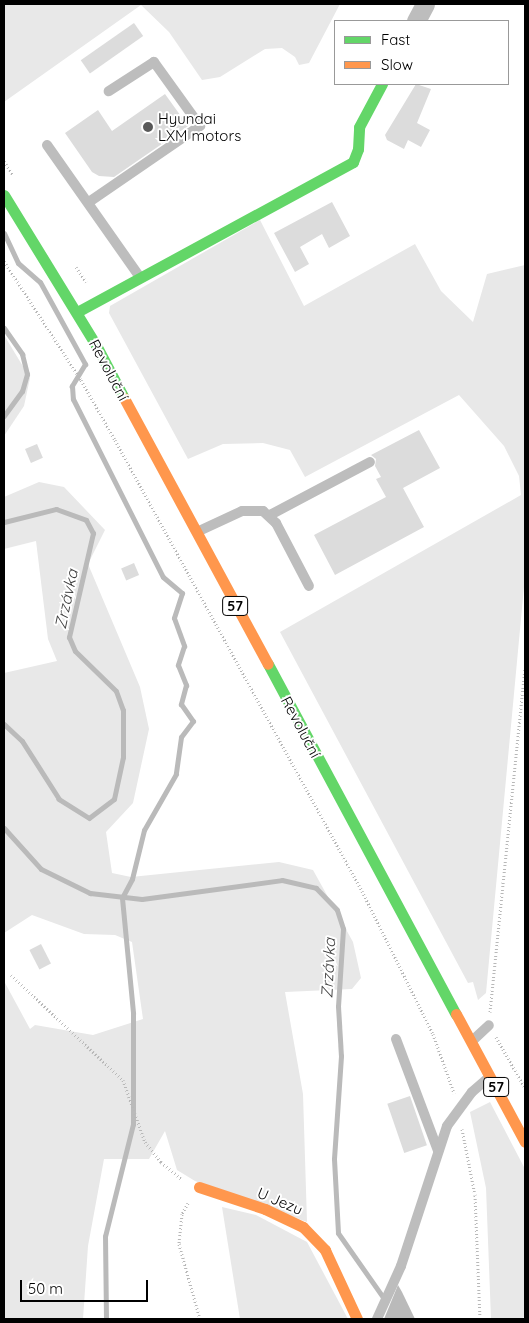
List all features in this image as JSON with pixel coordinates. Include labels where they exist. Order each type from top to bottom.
[{"type":"main road","points":[[78,312],[139,277],[353,162],[358,149],[360,127],[381,85]]},
{"type":"main road","name":"Revoluční","points":[[4,195],[78,312],[525,1142]]},
{"type":"main road","name":"U Jezu","points":[[199,1187],[265,1209],[303,1227],[325,1250],[357,1319]]},
{"type":"street","points":[[417,20],[425,4]]},
{"type":"lane","points":[[89,202],[200,126],[154,62],[109,92]]},
{"type":"lane","points":[[47,145],[89,202],[139,277]]},
{"type":"lane","points":[[270,515],[370,462]]},
{"type":"lane","points":[[195,532],[249,510],[256,509],[270,515],[309,586]]},
{"type":"lane","points":[[469,1038],[489,1025]]},
{"type":"lane","points":[[396,1039],[438,1150]]},
{"type":"lane","points":[[378,1316],[401,1266],[447,1126],[458,1109],[490,1076]]},
{"type":"path","points":[[4,261],[76,371],[391,944],[446,1066],[458,1109],[475,1195],[480,1319]]},
{"type":"path","points":[[525,668],[489,1025],[525,1088]]},
{"type":"path","points":[[11,975],[124,1080],[145,1142],[179,1178],[199,1187],[182,1214],[178,1233],[200,1319]]},
{"type":"shaded area","points":[[4,4],[340,4],[309,63],[299,65],[295,57],[282,48],[265,49],[220,77],[202,80],[169,32],[141,5],[4,102]]},
{"type":"shaded area","points":[[260,220],[304,306],[415,244],[441,291],[473,322],[487,274],[525,265],[525,576],[486,993],[478,1000],[473,982],[468,983],[280,632],[521,495],[519,476],[504,446],[459,395],[305,477],[290,450],[263,443],[223,444],[188,459],[109,313],[110,306]]},
{"type":"shaded area","points":[[4,335],[30,378],[24,406],[4,436]]},
{"type":"shaded area","points":[[39,482],[64,487],[105,530],[88,564],[140,687],[149,729],[133,803],[106,832],[112,873],[131,877],[279,862],[313,870],[353,942],[361,978],[352,989],[285,992],[303,1094],[307,1222],[195,1181],[177,1170],[165,1131],[149,1159],[104,1159],[88,1246],[83,1319],[4,1319],[4,981],[30,1029],[35,1025],[93,1035],[143,1019],[132,942],[115,935],[84,934],[32,915],[4,933],[4,673],[57,661],[48,639],[36,541],[4,549],[4,497]]},
{"type":"shaded area","points":[[490,1102],[525,1169],[525,1317],[519,1319],[491,1319],[486,1188],[470,1112]]},
{"type":"shaded area","points":[[222,1207],[256,1215],[307,1242],[348,1319],[240,1319]]},
{"type":"shaded area","points":[[398,1285],[402,1292],[415,1319],[384,1319]]},
{"type":"building","points":[[134,23],[143,36],[90,73],[81,60]]},
{"type":"building","points":[[415,85],[431,89],[417,123],[430,130],[421,147],[408,140],[404,149],[387,140],[385,135]]},
{"type":"building","points":[[165,94],[188,126],[114,177],[99,176],[92,172],[65,133],[98,110],[112,131]]},
{"type":"building","points":[[332,202],[350,236],[329,248],[322,234],[300,247],[309,264],[295,272],[274,233]]},
{"type":"building","points":[[419,430],[440,468],[403,488],[424,527],[335,575],[314,535],[386,497],[376,479],[381,477],[375,466],[376,459],[371,455]]},
{"type":"building","points":[[37,444],[43,458],[31,463],[25,449]]},
{"type":"building","points":[[134,563],[139,575],[126,580],[121,568]]},
{"type":"building","points":[[41,944],[51,964],[39,970],[29,950]]},
{"type":"building","points":[[410,1096],[427,1145],[404,1153],[387,1104]]},
{"type":"waterway","points":[[4,233],[18,263],[40,282],[85,364],[72,386],[73,399],[163,577],[182,593],[174,618],[184,646],[178,665],[186,685],[181,704],[193,721],[181,737],[176,774],[144,830],[132,879],[122,898],[133,1013],[133,1124],[105,1236],[106,1319]]},
{"type":"waterway","name":"Zrzávka","points":[[4,328],[22,354],[27,374],[22,391],[4,416]]},
{"type":"waterway","name":"Zrzávka","points":[[4,522],[56,509],[86,520],[93,533],[69,637],[75,651],[116,691],[123,710],[123,757],[114,799],[89,818],[59,799],[22,741],[4,724]]},
{"type":"waterway","name":"Zrzávka","points":[[4,828],[41,869],[90,893],[142,899],[282,880],[316,888],[337,910],[343,929],[338,1006],[341,1056],[334,1159],[338,1233],[385,1300]]},
{"type":"traffic: fast","points":[[77,312],[353,162],[358,149],[359,127],[381,85]]},
{"type":"traffic: fast","points":[[4,195],[96,345],[124,398]]},
{"type":"traffic: fast","points":[[268,664],[456,1014]]},
{"type":"traffic: slow","points":[[124,398],[268,664]]},
{"type":"traffic: slow","points":[[456,1014],[525,1142]]},
{"type":"traffic: slow","points":[[199,1187],[265,1209],[303,1227],[325,1250],[357,1319]]},
{"type":"place","name":"Hyundai LXM motors","points":[[148,127]]}]
